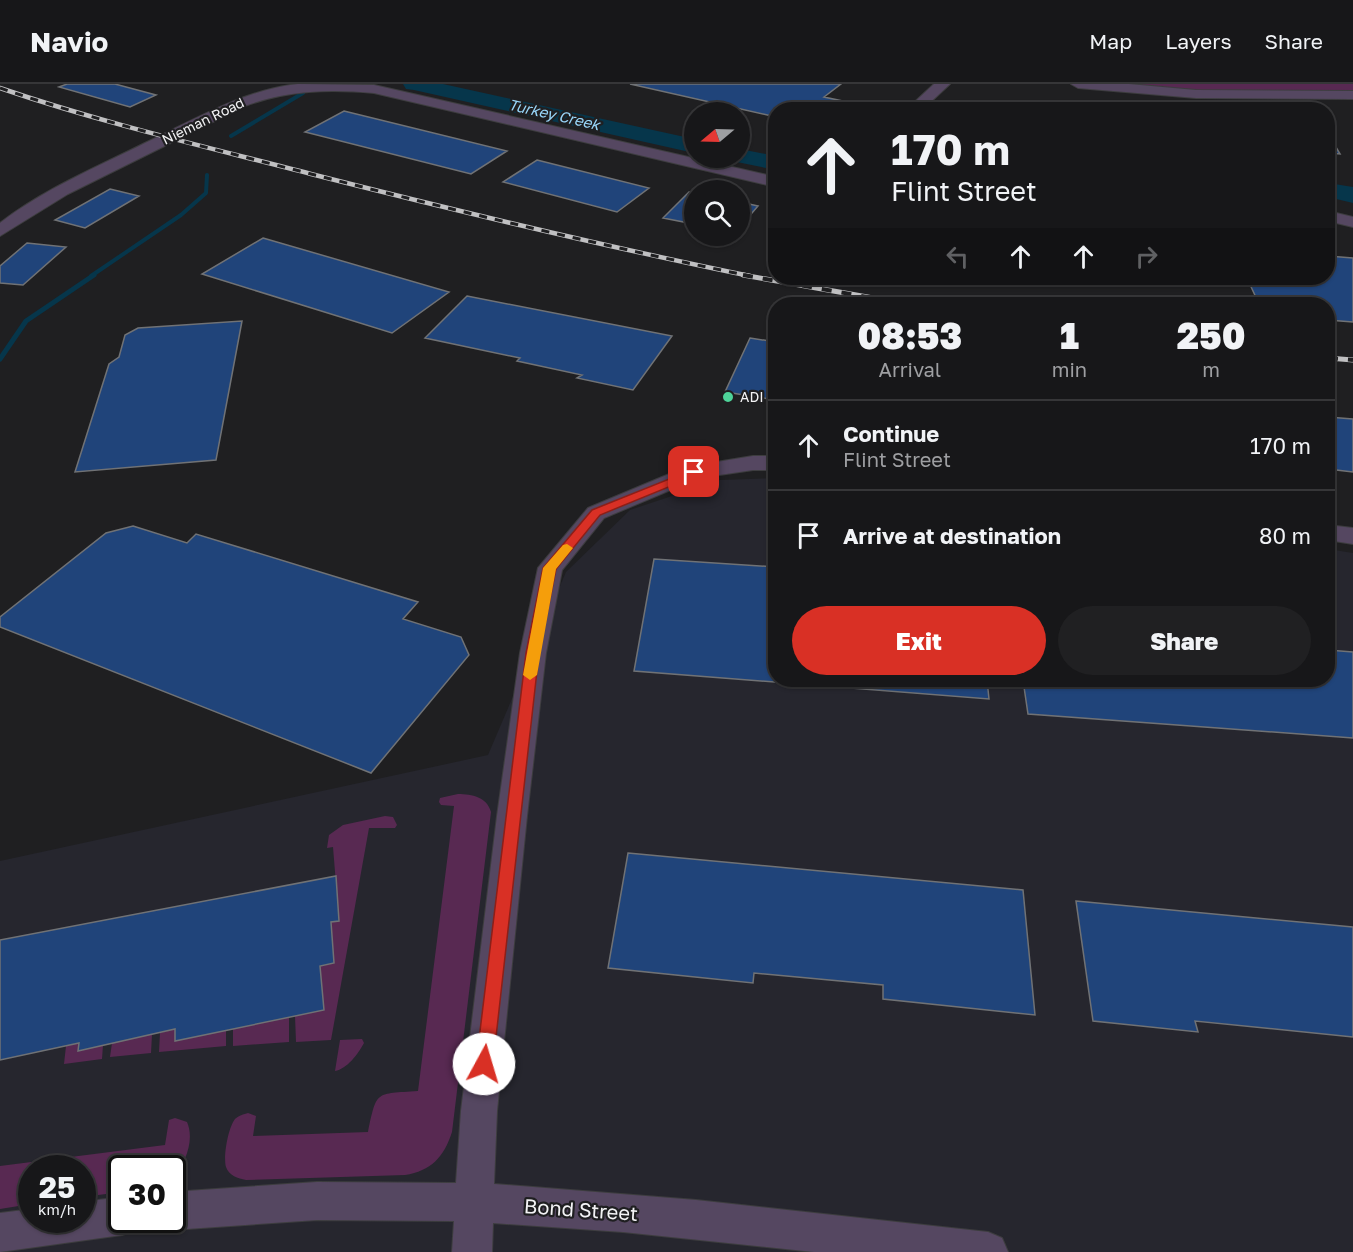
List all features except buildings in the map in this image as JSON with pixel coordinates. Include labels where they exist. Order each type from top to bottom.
[{"type":"street","points":[[922,102],[943,84]]},
{"type":"street","points":[[1078,84],[1197,93],[1353,95]]},
{"type":"street","name":"Nieman Road","points":[[0,231],[30,208],[62,190],[240,103],[270,92],[296,88],[345,85],[374,89],[768,180]]},
{"type":"street","points":[[1335,218],[1353,222]]},
{"type":"street","points":[[472,1252],[479,1111],[512,816],[533,653],[550,568],[596,513],[694,472],[753,463],[768,463]]},
{"type":"street","points":[[1335,534],[1353,536]]},
{"type":"street","name":"Bond Street","points":[[186,1209],[283,1202],[474,1202],[598,1209],[988,1252]]},
{"type":"street","points":[[0,1233],[108,1218]]},
{"type":"shaded area","points":[[1108,84],[1353,84],[1353,92],[1232,93]]},
{"type":"shaded area","points":[[768,478],[768,687],[1335,687],[1335,550],[1353,553],[1353,1252],[0,1252],[0,861],[488,755],[566,572],[630,510],[720,480]]},
{"type":"shaded area","points":[[458,794],[478,797],[486,803],[491,812],[452,1132],[445,1149],[429,1166],[405,1175],[246,1180],[234,1176],[226,1167],[226,1150],[232,1123],[239,1116],[248,1113],[256,1116],[253,1136],[368,1132],[376,1101],[380,1097],[386,1094],[418,1091],[454,806],[441,805],[439,802],[440,798]]},
{"type":"shaded area","points":[[385,816],[393,817],[397,825],[395,828],[369,828],[331,1040],[296,1042],[295,1016],[324,1010],[320,966],[334,963],[331,922],[339,921],[333,847],[327,848],[329,835],[343,825]]},
{"type":"shaded area","points":[[289,1017],[289,1042],[233,1046],[233,1029]]},
{"type":"shaded area","points":[[175,1029],[176,1041],[226,1030],[226,1046],[159,1052],[160,1033]]},
{"type":"shaded area","points":[[152,1034],[151,1053],[110,1057],[112,1043]]},
{"type":"shaded area","points":[[362,1039],[364,1043],[355,1056],[344,1067],[335,1071],[340,1040]]},
{"type":"shaded area","points":[[79,1043],[103,1045],[102,1059],[64,1064],[66,1046]]},
{"type":"shaded area","points":[[175,1118],[187,1122],[190,1136],[186,1157],[108,1155],[108,1194],[96,1195],[96,1155],[86,1155],[165,1145],[169,1120]]},
{"type":"shaded area","points":[[18,1164],[18,1206],[0,1209],[0,1166]]},
{"type":"waterway","name":"Turkey Creek","points":[[414,84],[684,144]]},
{"type":"waterway","points":[[231,136],[303,93]]},
{"type":"waterway","name":"Turkey Creek","points":[[750,158],[768,161]]},
{"type":"waterway","points":[[91,276],[181,215],[206,193],[207,175]]},
{"type":"waterway","name":"Turkey Creek","points":[[1335,191],[1353,195]]},
{"type":"waterway","points":[[0,359],[26,321],[94,275]]},
{"type":"railway","points":[[0,88],[116,123],[366,188],[475,215],[750,276]]},
{"type":"railway","points":[[743,275],[768,279]]},
{"type":"railway","points":[[800,285],[867,297]]},
{"type":"railway","points":[[1335,359],[1353,360]]},
{"type":"slow traffic","points":[[530,675],[550,568],[567,548]]},
{"type":"place","name":"ADI","points":[[728,397]]},
{"type":"route","points":[[484,1064],[533,653],[550,568],[596,513],[694,472]]}]
